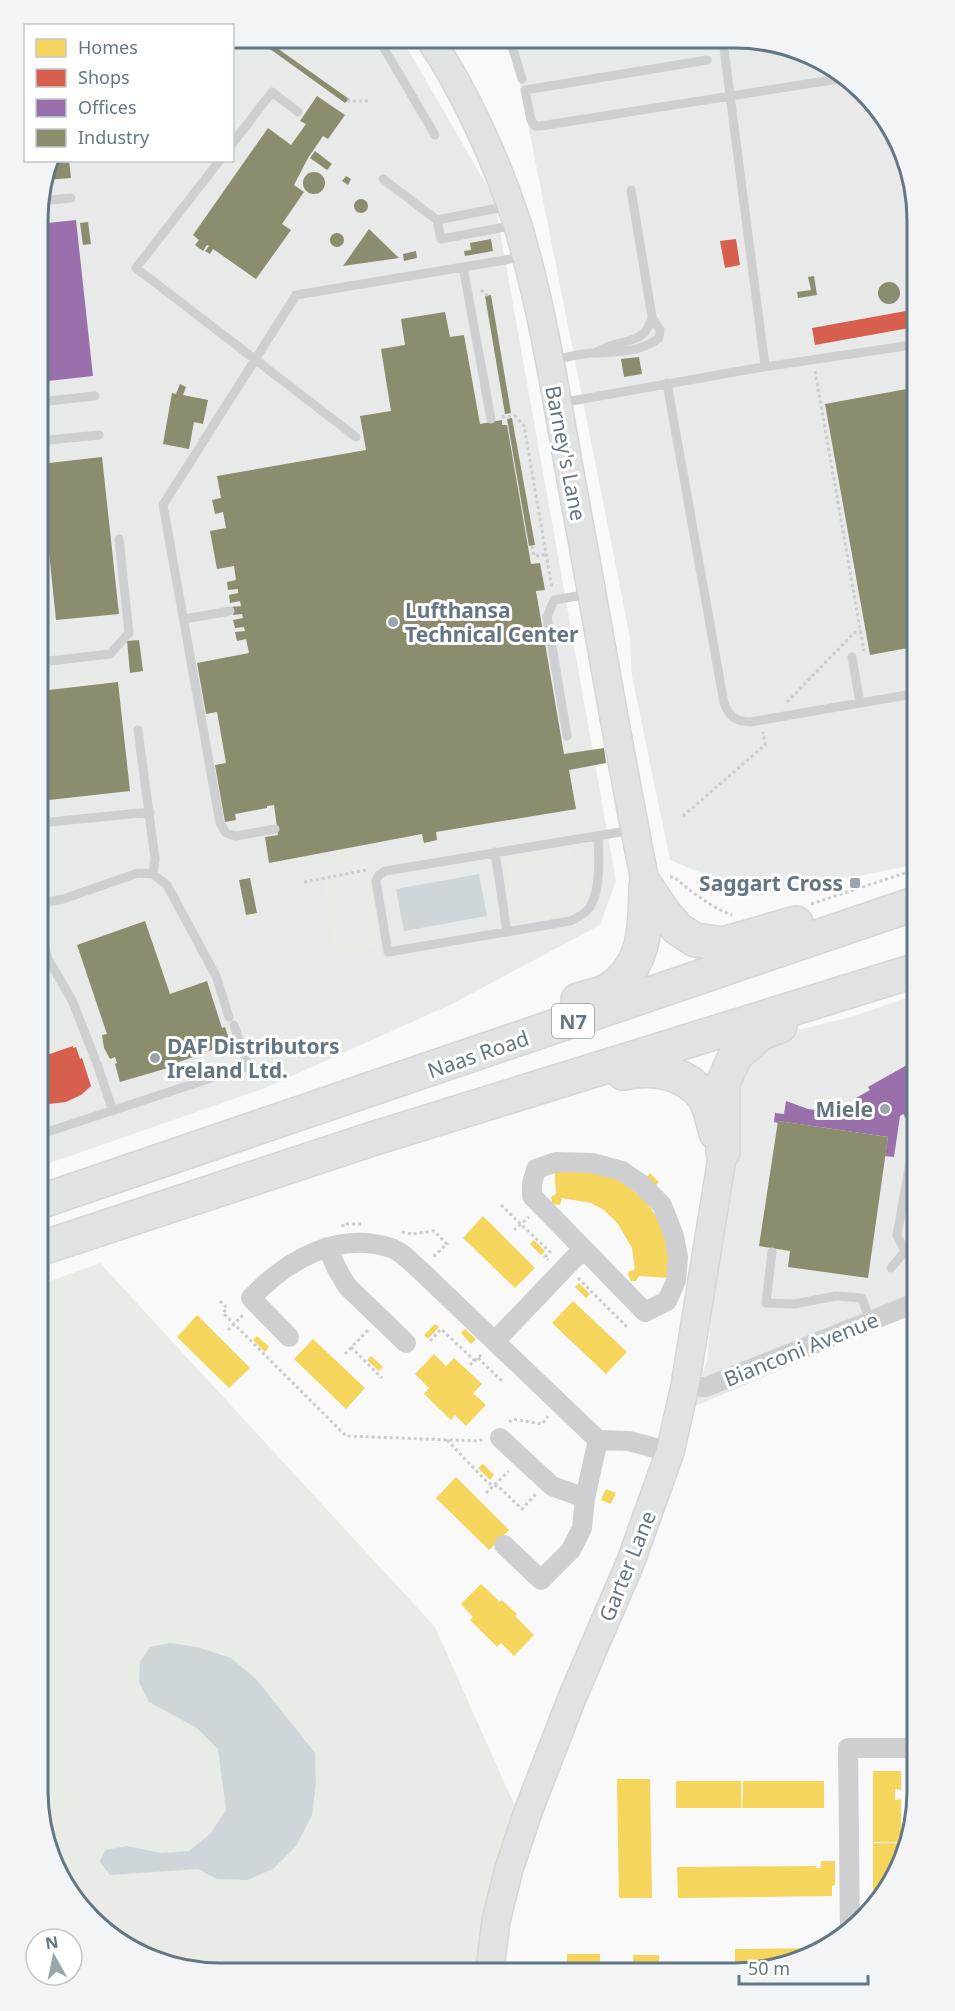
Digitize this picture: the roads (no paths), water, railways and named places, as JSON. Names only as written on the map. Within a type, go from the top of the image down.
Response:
[{"type":"highway","points":[[645,884],[664,913],[678,929],[695,940],[723,944],[907,894]]},
{"type":"highway","name":"N7","points":[[231,1137],[383,1067],[609,990],[628,971],[644,939],[645,884]]},
{"type":"highway","name":"Naas Road","points":[[48,1199],[907,906]]},
{"type":"highway","name":"N7","points":[[48,1246],[350,1146],[907,973]]},
{"type":"highway","name":"N7","points":[[723,1152],[723,1083],[735,1056],[761,1033],[855,999],[907,974]]},
{"type":"highway","name":"N7","points":[[494,1102],[633,1071],[669,1072],[687,1080],[705,1098],[723,1152]]},
{"type":"street","name":"Barney's Lane","points":[[436,48],[445,61],[490,152],[514,215],[525,256],[549,361],[645,884]]},
{"type":"street","name":"Garter Lane","points":[[491,1963],[496,1921],[529,1809],[577,1687],[631,1561],[670,1452],[685,1386],[723,1152]]},
{"type":"street","points":[[556,1162],[592,1162],[622,1171],[641,1184],[662,1205],[674,1236],[678,1257],[676,1281],[667,1301],[645,1312],[583,1249],[532,1196],[536,1169],[556,1162]]},
{"type":"street","points":[[289,1337],[250,1298],[267,1281],[293,1262],[327,1247],[364,1242],[393,1248],[420,1270],[598,1440],[629,1441],[670,1452]]},
{"type":"street","points":[[327,1247],[336,1269],[347,1286],[406,1343]]},
{"type":"street","points":[[495,1341],[583,1249]]},
{"type":"street","name":"Bianconi Avenue","points":[[685,1386],[706,1387],[907,1306]]},
{"type":"street","points":[[497,1433],[552,1486],[585,1498]]},
{"type":"street","points":[[504,1545],[541,1580],[571,1550],[582,1528],[585,1498],[598,1440]]},
{"type":"street","points":[[851,1917],[848,1748],[907,1748]]},
{"type":"lane","points":[[383,48],[435,135]]},
{"type":"lane","points":[[513,48],[522,79]]},
{"type":"lane","points":[[724,48],[765,366]]},
{"type":"lane","points":[[707,60],[525,90],[531,120],[535,126],[540,126],[834,80]]},
{"type":"lane","points":[[234,141],[272,92],[298,112]]},
{"type":"lane","points":[[217,162],[136,268],[356,437]]},
{"type":"lane","points":[[383,179],[437,220],[441,239],[514,215]]},
{"type":"lane","points":[[549,361],[597,352],[607,354],[651,345],[659,338],[660,330],[652,317],[631,190]]},
{"type":"lane","points":[[49,200],[71,198]]},
{"type":"lane","points":[[437,220],[514,215]]},
{"type":"lane","points":[[275,829],[236,836],[226,833],[220,823],[163,505],[296,295],[525,256]]},
{"type":"lane","points":[[463,267],[491,419]]},
{"type":"lane","points":[[597,352],[605,346],[636,340],[645,333],[652,317]]},
{"type":"lane","points":[[557,403],[765,366],[907,346]]},
{"type":"lane","points":[[667,383],[724,703],[729,714],[737,721],[750,722],[907,695]]},
{"type":"lane","points":[[48,401],[95,396]]},
{"type":"lane","points":[[48,440],[99,435]]},
{"type":"lane","points":[[48,661],[110,654],[129,633],[119,539]]},
{"type":"lane","points":[[567,736],[547,617],[554,600],[592,594]]},
{"type":"lane","points":[[184,619],[230,611]]},
{"type":"lane","points":[[852,657],[860,703]]},
{"type":"lane","points":[[138,730],[155,859],[153,874]]},
{"type":"lane","points":[[48,822],[150,812]]},
{"type":"lane","points":[[598,836],[598,878],[591,906],[584,914],[570,921],[388,952],[376,881],[379,874],[384,871],[495,852],[636,830]]},
{"type":"lane","points":[[495,852],[507,932]]},
{"type":"lane","points":[[48,902],[63,899],[138,873],[153,874],[167,885],[216,976],[248,1066],[48,1132]]},
{"type":"lane","points":[[48,959],[72,1000],[113,1111]]},
{"type":"lane","points":[[904,1251],[897,1234],[907,1179]]},
{"type":"lane","points":[[891,1268],[904,1251]]},
{"type":"lane","points":[[772,1252],[766,1302],[794,1304],[836,1296],[862,1298],[870,1321]]},
{"type":"place","name":"Lufthansa Technical Center","points":[[393,622]]},
{"type":"place","name":"Saggart Cross","points":[[855,883]]},
{"type":"place","name":"DAF Distributors Ireland Ltd.","points":[[155,1058]]},
{"type":"place","name":"Miele","points":[[885,1109]]}]
